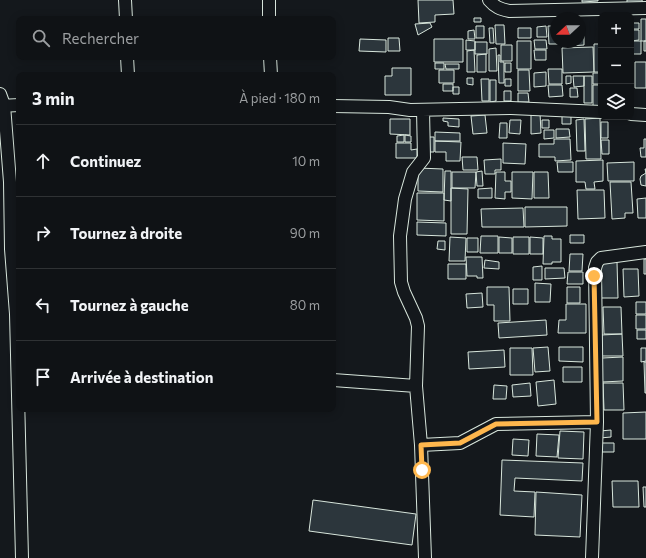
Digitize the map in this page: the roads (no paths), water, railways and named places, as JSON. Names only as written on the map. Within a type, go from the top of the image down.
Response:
[{"type":"street","points":[[125,0],[126,16]]},
{"type":"street","points":[[269,0],[269,16]]},
{"type":"street","points":[[489,0],[494,6],[509,11],[646,8]]},
{"type":"street","points":[[127,60],[128,72]]},
{"type":"street","points":[[270,60],[271,72]]},
{"type":"street","points":[[16,104],[1,102],[10,182],[15,249],[16,314]]},
{"type":"street","points":[[336,106],[389,107],[410,110],[511,108],[598,112]]},
{"type":"street","points":[[423,110],[424,158],[413,172],[405,199],[400,236],[401,282],[418,326],[416,386],[421,445],[426,558]]},
{"type":"street","points":[[634,114],[646,115]]},
{"type":"street","points":[[592,558],[597,422],[595,268],[597,262],[601,258],[646,252]]},
{"type":"street","points":[[336,380],[416,386]]},
{"type":"street","points":[[19,412],[22,558]]},
{"type":"street","points":[[421,445],[460,443],[496,424],[597,422]]}]
